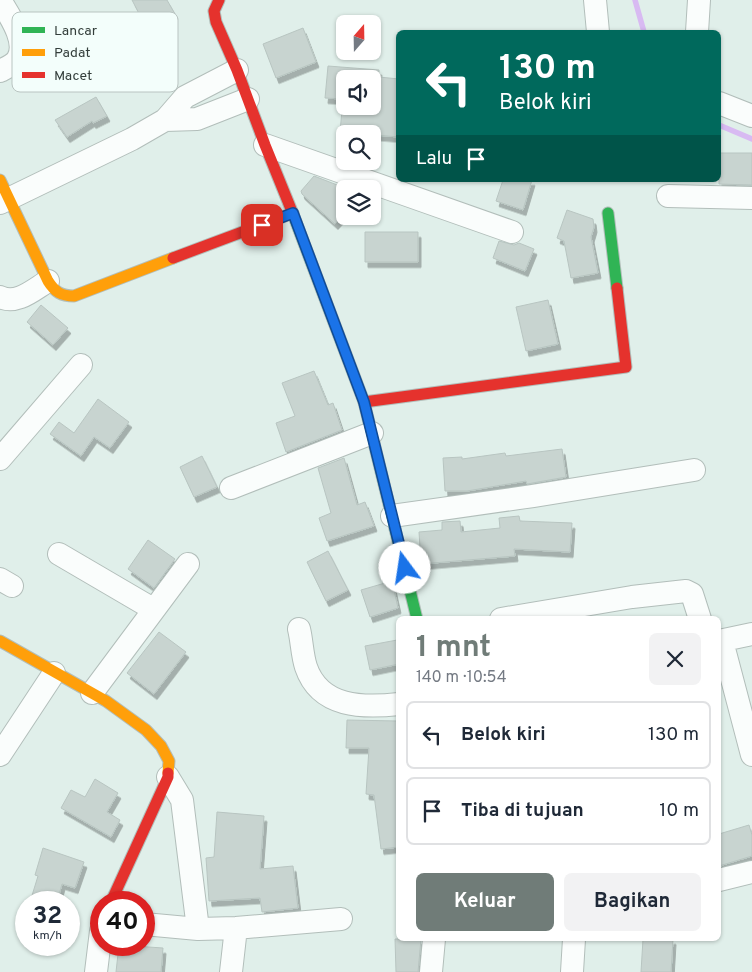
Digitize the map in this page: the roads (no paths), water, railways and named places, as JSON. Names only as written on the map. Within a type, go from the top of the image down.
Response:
[{"type":"street","points":[[0,0],[12,24]]},
{"type":"street","points":[[219,0],[215,6],[214,16],[293,213],[364,402],[417,616]]},
{"type":"street","points":[[595,0],[598,30]]},
{"type":"street","points":[[697,30],[699,0]]},
{"type":"street","points":[[0,71],[12,64]]},
{"type":"street","points":[[237,70],[185,97],[165,120],[132,139],[3,194],[48,282],[58,294],[67,296],[74,296],[293,213]]},
{"type":"street","points":[[165,120],[197,119],[248,99]]},
{"type":"street","points":[[721,104],[752,116]]},
{"type":"street","points":[[265,145],[512,232]]},
{"type":"street","points":[[668,196],[752,198]]},
{"type":"street","points":[[364,402],[626,367],[608,214]]},
{"type":"street","points":[[0,297],[5,300],[19,299],[48,282]]},
{"type":"street","points":[[0,459],[81,365]]},
{"type":"street","points":[[231,488],[372,433]]},
{"type":"street","points":[[392,516],[694,470]]},
{"type":"street","points":[[59,554],[153,609]]},
{"type":"street","points":[[92,693],[188,564]]},
{"type":"street","points":[[520,616],[686,591],[692,594],[699,616]]},
{"type":"street","points":[[299,629],[306,667],[314,683],[324,694],[336,701],[357,705],[396,704]]},
{"type":"street","points":[[721,641],[752,634]]},
{"type":"street","points":[[0,641],[92,693],[141,724],[163,748],[169,760],[168,777],[116,891]]},
{"type":"street","points":[[721,645],[752,756]]},
{"type":"street","points":[[0,755],[54,673]]},
{"type":"street","points":[[168,777],[182,800],[198,929]]},
{"type":"street","points":[[721,880],[752,872]]},
{"type":"street","points":[[155,925],[198,929],[236,928],[341,919]]},
{"type":"street","points":[[231,972],[236,928]]},
{"type":"street","points":[[431,972],[434,941]]},
{"type":"street","points":[[572,972],[574,944]]},
{"type":"street","points":[[81,972],[90,956]]},
{"type":"street","points":[[96,972],[98,956]]},
{"type":"waterway","points":[[635,0],[643,30]]},
{"type":"waterway","points":[[721,126],[752,139]]}]
